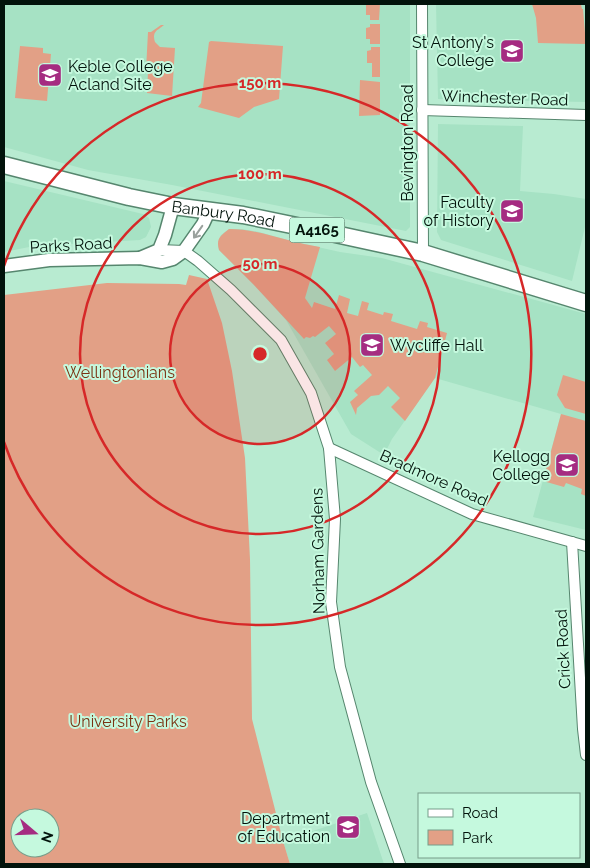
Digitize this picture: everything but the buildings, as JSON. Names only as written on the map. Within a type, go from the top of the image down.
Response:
[{"type":"main road","name":"Banbury Road","points":[[4,165],[129,198],[298,226],[423,253],[586,303]]},
{"type":"street","name":"Bevington Road","points":[[422,4],[423,253]]},
{"type":"street","name":"Winchester Road","points":[[422,110],[586,115]]},
{"type":"street","points":[[159,250],[173,206]]},
{"type":"street","name":"Parks Road","points":[[4,266],[49,260],[140,258],[162,262],[173,259],[184,251],[203,224],[209,211]]},
{"type":"street","name":"Parks Road","points":[[140,258],[159,250],[184,251]]},
{"type":"street","name":"Norham Gardens","points":[[184,251],[231,290],[281,340],[311,393],[329,448],[335,519],[331,602],[340,667],[371,782],[400,864]]},
{"type":"street","name":"Bradmore Road","points":[[329,448],[472,514],[586,546]]},
{"type":"street","name":"Crick Road","points":[[572,542],[582,729],[586,755]]},
{"type":"shaded area","points":[[4,4],[410,4],[410,227],[406,231],[88,170],[4,147]]},
{"type":"shaded area","name":"St Antony's College","points":[[436,4],[586,4],[586,102],[438,99]]},
{"type":"shaded area","name":"Faculty of History","points":[[438,124],[523,126],[520,191],[586,199],[586,223],[572,281],[441,240],[437,232]]},
{"type":"shaded area","points":[[4,181],[143,214],[149,218],[151,227],[146,237],[140,240],[34,246],[4,252]]},
{"type":"shaded area","points":[[229,229],[259,232],[340,252],[382,258],[586,314],[586,530],[533,517],[561,414],[435,378],[392,439],[384,455],[351,434],[286,320],[219,250],[218,244],[221,235]]},
{"type":"shaded area","name":"Department of Education","points":[[367,813],[384,864],[290,864],[283,841]]},
{"type":"green space","points":[[366,4],[380,4],[379,20],[370,20],[370,15],[366,15]]},
{"type":"green space","points":[[532,4],[580,4],[583,9],[586,44],[538,43],[536,18]]},
{"type":"green space","points":[[370,24],[380,24],[380,44],[370,44],[370,39],[366,39],[366,28],[370,27]]},
{"type":"green space","points":[[164,25],[155,33],[155,42],[160,47],[175,48],[172,96],[147,93],[148,32]]},
{"type":"green space","points":[[209,42],[283,46],[279,99],[254,107],[239,118],[198,107],[201,103]]},
{"type":"green space","points":[[20,46],[43,48],[43,53],[51,54],[47,101],[15,98]]},
{"type":"green space","points":[[371,47],[380,47],[380,77],[372,77],[372,63],[367,63],[367,51],[371,50]]},
{"type":"green space","points":[[360,80],[380,82],[380,115],[359,116]]},
{"type":"green space","points":[[229,229],[252,231],[320,247],[305,298],[312,308],[314,302],[335,309],[339,295],[350,299],[347,313],[358,316],[362,301],[369,303],[367,310],[383,315],[384,312],[393,314],[391,321],[417,329],[420,321],[428,323],[427,327],[447,333],[435,378],[405,421],[391,407],[400,398],[388,386],[379,395],[371,396],[357,408],[356,415],[350,402],[358,395],[354,391],[372,375],[363,365],[360,367],[352,357],[335,371],[327,360],[334,354],[325,343],[336,334],[329,326],[315,337],[306,337],[304,339],[219,250],[218,243],[220,238]]},
{"type":"green space","name":"University Parks","points":[[189,275],[207,279],[222,323],[232,371],[245,458],[250,559],[252,719],[290,864],[4,864],[4,295],[107,283],[186,285]]},
{"type":"green space","points":[[563,375],[586,382],[586,414],[565,408],[557,395]]},
{"type":"green space","points":[[561,414],[586,421],[586,496],[581,494],[582,489],[566,483],[564,487],[543,481]]},
{"type":"place","name":"St Antony's College","points":[[512,51]]},
{"type":"place","name":"Keble College Acland Site","points":[[50,75]]},
{"type":"place","name":"Faculty of History","points":[[512,211]]},
{"type":"place","name":"Wycliffe Hall","points":[[372,345]]},
{"type":"place","name":"Kellogg College","points":[[567,465]]},
{"type":"place","name":"Department of Education","points":[[348,827]]},
{"type":"park label","name":"Wellingtonians","points":[[120,372]]}]
